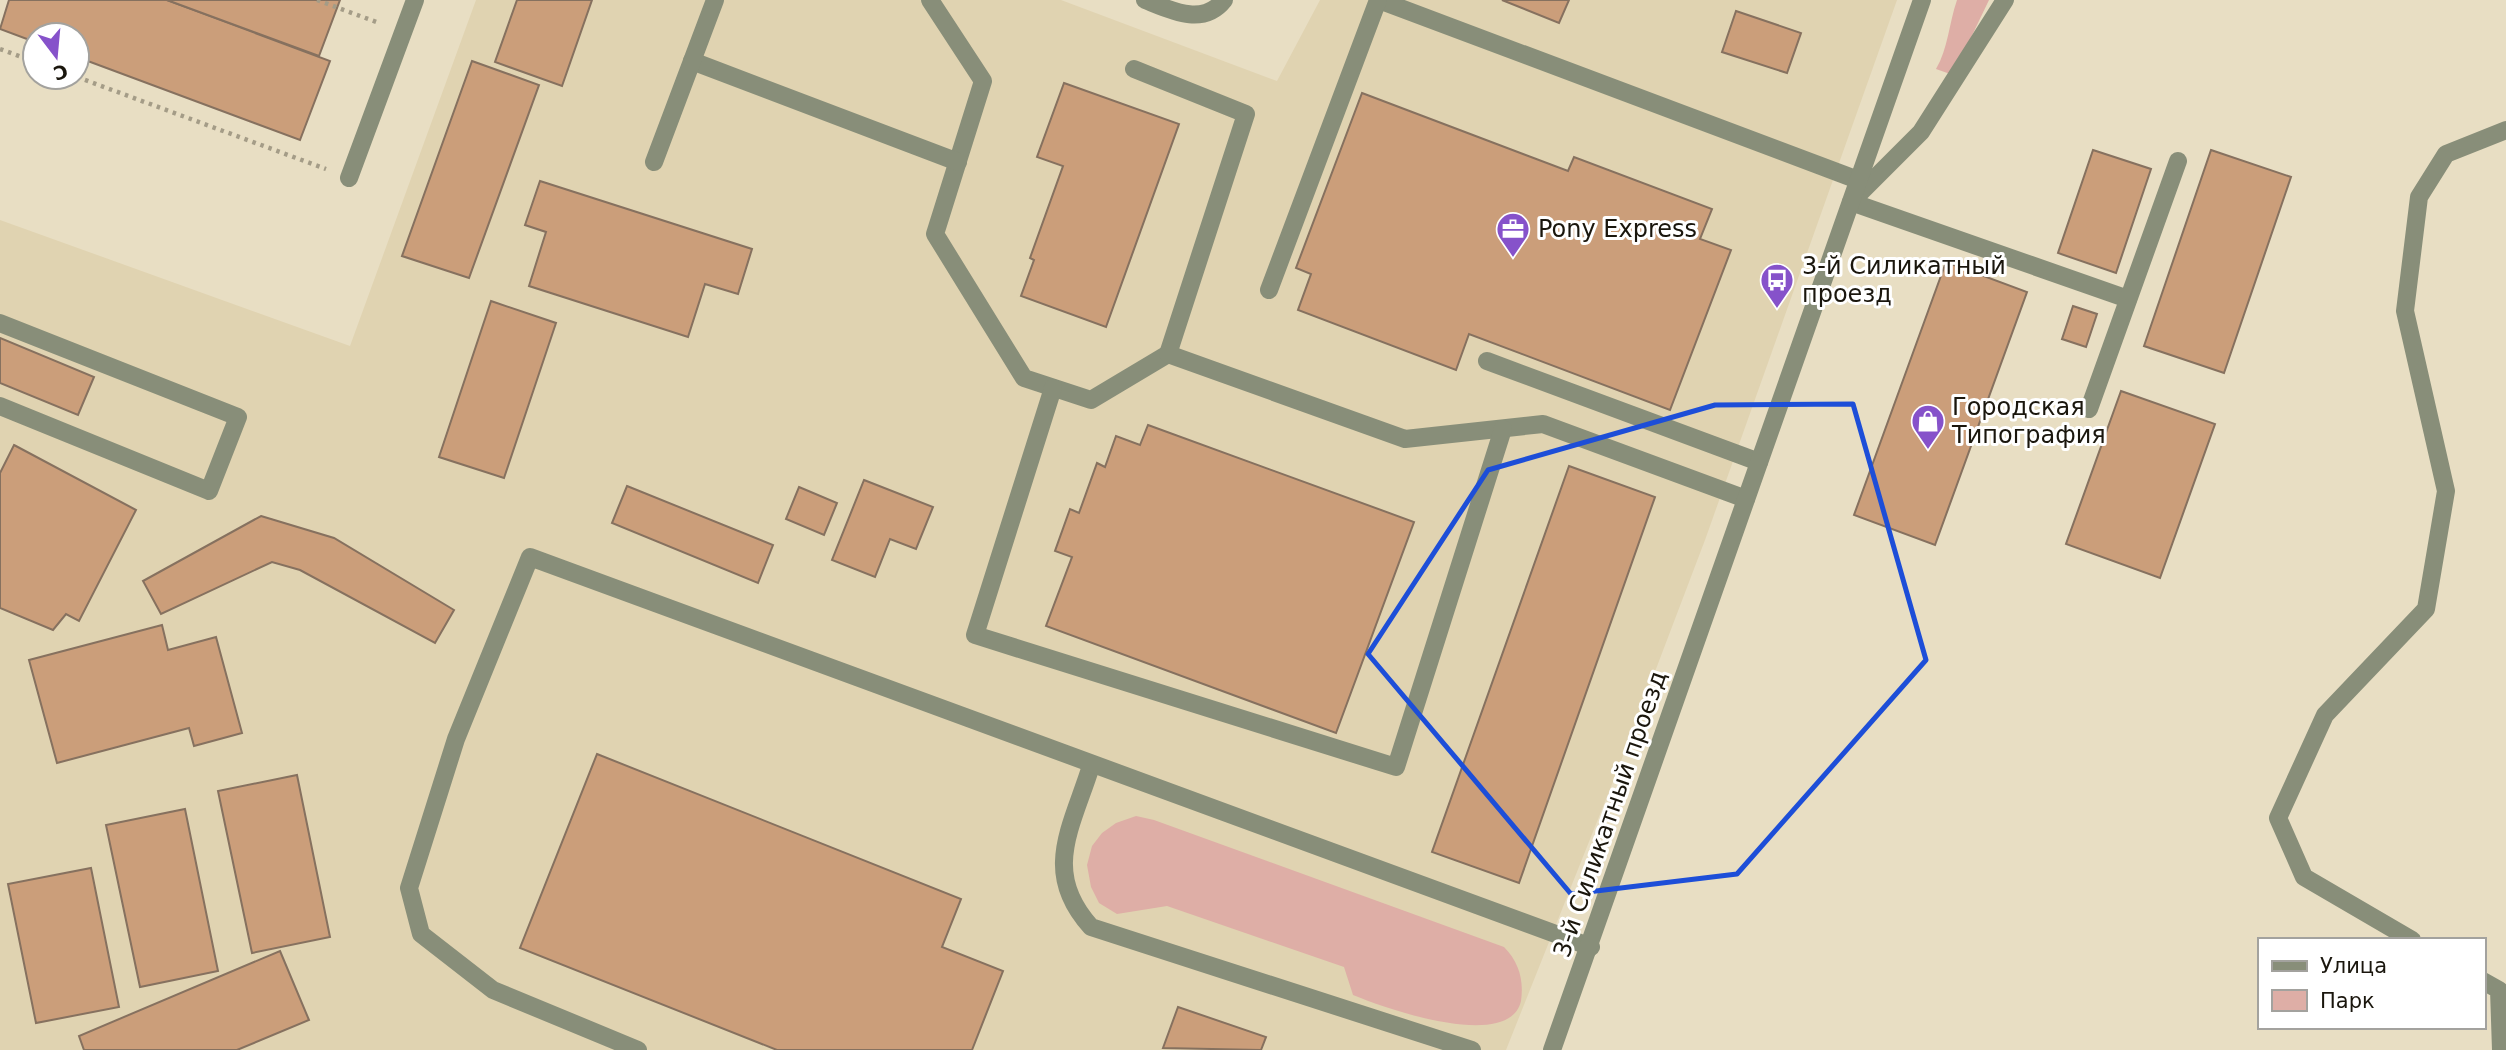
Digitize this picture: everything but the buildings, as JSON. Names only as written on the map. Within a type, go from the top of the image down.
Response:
[{"type":"street","points":[[349,177],[415,0]]},
{"type":"street","points":[[654,162],[715,0]]},
{"type":"street","points":[[930,0],[983,80],[935,234],[1024,378],[1091,400],[1168,354],[1246,114],[1133,69]]},
{"type":"street","points":[[1145,0],[1191,15],[1210,12],[1224,0]]},
{"type":"street","points":[[1269,290],[1378,0],[1858,180]]},
{"type":"street","name":"3-й Силикатный проезд","points":[[1552,1050],[1591,947],[1922,0]]},
{"type":"street","points":[[2005,0],[1921,131],[1851,202],[2128,299]]},
{"type":"street","points":[[692,61],[958,162]]},
{"type":"street","points":[[2409,938],[2304,877],[2278,818],[2325,715],[2426,609],[2446,491],[2405,310],[2419,197],[2446,154],[2506,130]]},
{"type":"street","points":[[2089,409],[2178,161]]},
{"type":"street","points":[[0,323],[238,417],[209,491],[0,406]]},
{"type":"street","points":[[1168,354],[1405,439],[1543,424],[1746,499]]},
{"type":"street","points":[[1487,361],[1759,462]]},
{"type":"street","points":[[1053,388],[975,635],[1396,767],[1503,429]]},
{"type":"street","points":[[638,1050],[493,990],[421,934],[409,888],[456,739],[530,557],[1091,766],[1591,947]]},
{"type":"street","points":[[1091,766],[1062,869],[1065,890],[1076,911],[1091,927],[1472,1050]]},
{"type":"street","points":[[2485,982],[2499,990],[2501,1050]]},
{"type":"path","points":[[317,0],[404,32]]},
{"type":"path","points":[[0,49],[21,57]]},
{"type":"path","points":[[91,82],[349,177]]},
{"type":"highlighted area","points":[[1853,404],[1926,660],[1737,874],[1571,894],[1368,654],[1488,470],[1715,405]]},
{"type":"shaded area","points":[[476,0],[1061,0],[1277,81],[1320,0],[1897,0],[1705,540],[1618,769],[1506,1050],[0,1050],[0,220],[350,346]]},
{"type":"green space","points":[[1957,0],[1989,0],[1953,75],[1936,69]]},
{"type":"green space","points":[[1136,816],[1154,820],[1504,947],[1519,972],[1521,1001],[1512,1016],[1496,1023],[1448,1023],[1395,1010],[1353,995],[1344,967],[1167,906],[1117,914],[1099,903],[1091,887],[1087,865],[1092,846],[1102,833],[1116,823]]},
{"type":"place","name":"Pony Express","points":[[1513,259]]},
{"type":"place","name":"3-й Силикатный проезд","points":[[1777,310]]},
{"type":"place","name":"Городская Типография","points":[[1928,451]]}]
